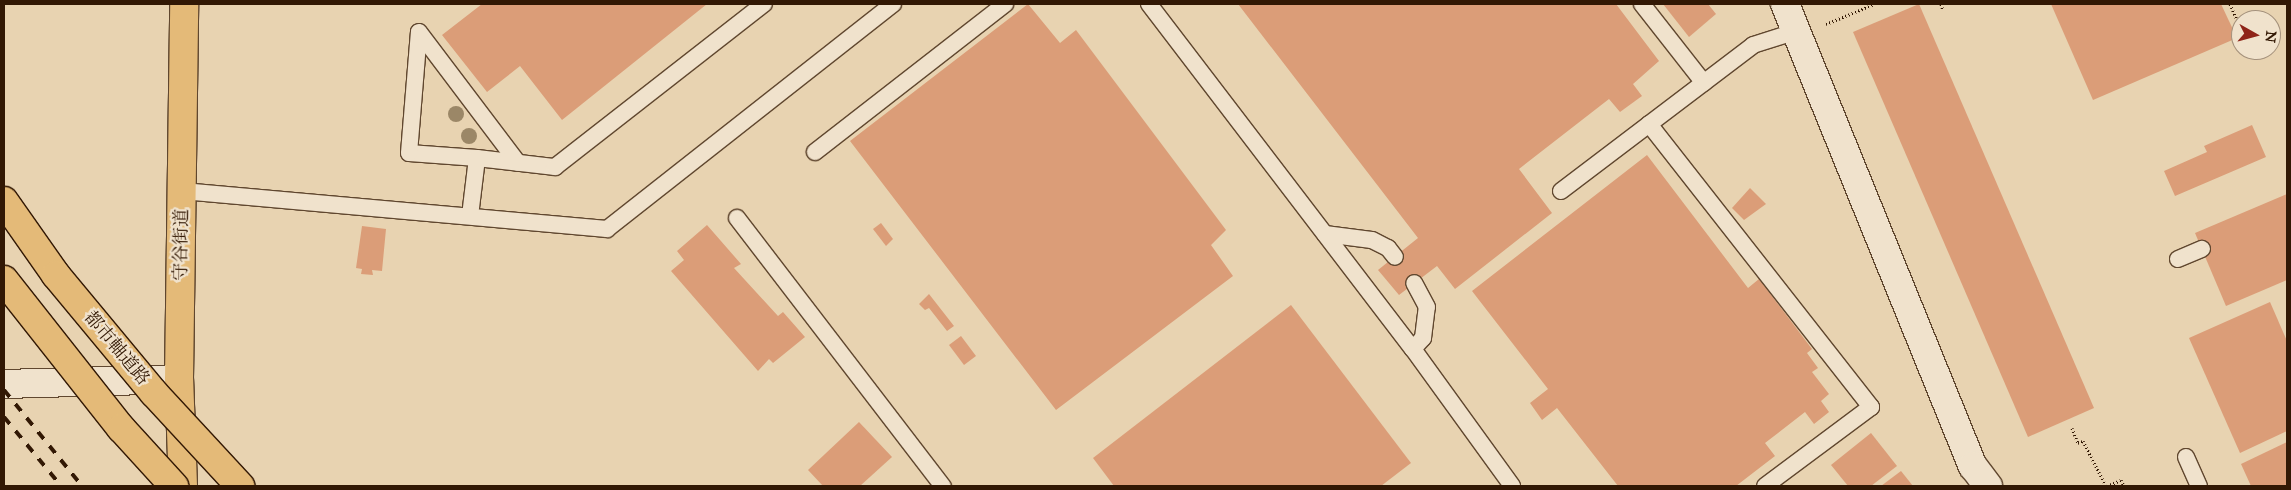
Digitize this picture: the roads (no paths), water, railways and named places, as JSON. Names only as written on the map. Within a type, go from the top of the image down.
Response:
[{"type":"main road","name":"守谷街道","points":[[183,486],[179,379],[184,4]]},
{"type":"main road","name":"都市軸道路","points":[[4,201],[56,275],[136,371],[240,486]]},
{"type":"main road","points":[[4,280],[121,428],[174,486]]},
{"type":"street","points":[[1785,4],[1973,466],[1988,486]]},
{"type":"street","points":[[4,384],[179,379]]},
{"type":"lane","points":[[518,162],[419,32],[409,154],[477,158],[555,167],[764,4]]},
{"type":"lane","points":[[182,191],[608,229],[893,4]]},
{"type":"lane","points":[[815,152],[1005,4]]},
{"type":"lane","points":[[1149,4],[1413,349],[1512,486]]},
{"type":"lane","points":[[1642,4],[1704,83]]},
{"type":"lane","points":[[1561,191],[1753,45],[1796,31]]},
{"type":"lane","points":[[1649,124],[1871,406],[1765,486]]},
{"type":"lane","points":[[470,216],[477,158]]},
{"type":"lane","points":[[737,218],[943,486]]},
{"type":"lane","points":[[1325,234],[1372,240],[1388,248],[1395,257]]},
{"type":"lane","points":[[2178,259],[2202,249]]},
{"type":"lane","points":[[1413,349],[1423,338],[1427,307],[1414,283]]},
{"type":"lane","points":[[2186,456],[2199,486]]},
{"type":"railway","points":[[4,390],[82,486]]},
{"type":"railway","points":[[4,417],[61,486]]}]
